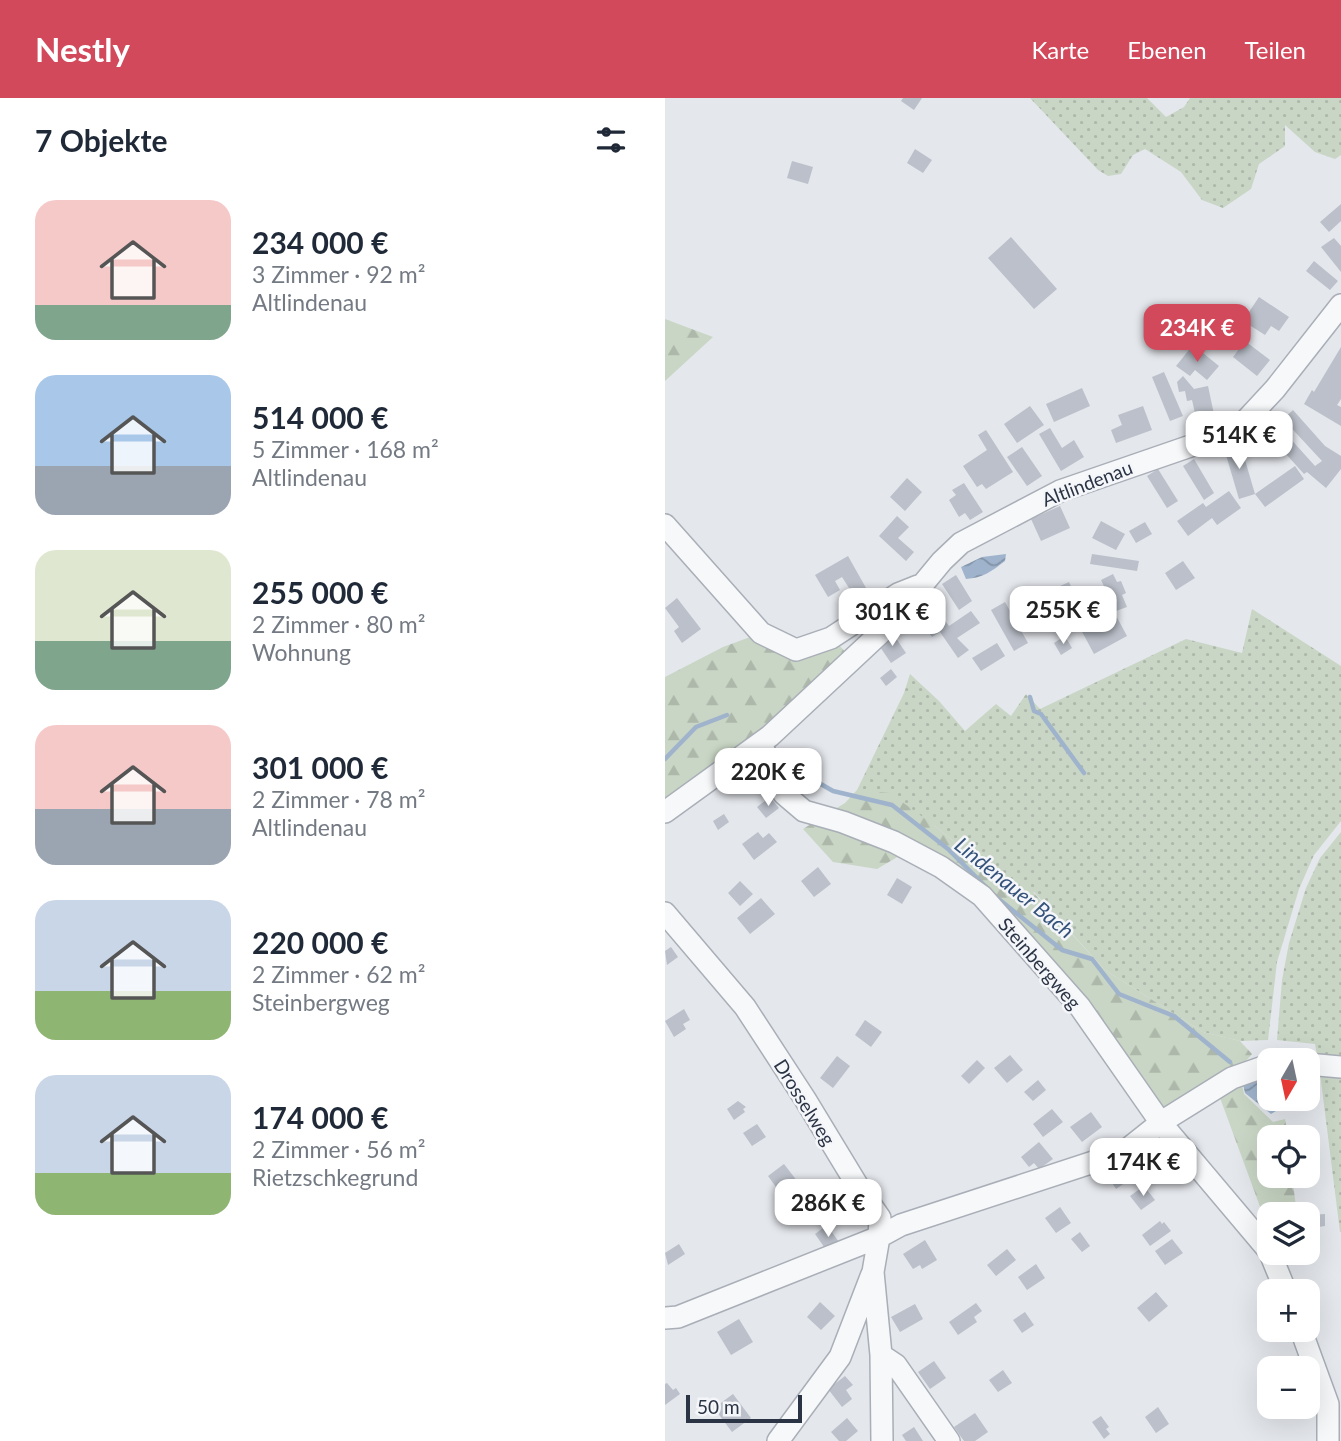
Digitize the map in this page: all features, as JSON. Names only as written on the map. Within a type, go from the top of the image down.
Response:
[{"type":"street","name":"Altlindenau","points":[[665,812],[761,744],[889,625],[961,542],[1060,491],[1237,430],[1275,389],[1341,305]]},
{"type":"street","name":"Altlindenau","points":[[665,525],[761,633],[796,650],[831,638],[898,594],[923,584]]},
{"type":"street","name":"Steinbergweg","points":[[761,744],[784,794],[804,811],[843,822],[894,842],[941,867],[982,896],[1080,1007],[1161,1123],[1257,1237]]},
{"type":"street","name":"Drosselweg","points":[[665,913],[753,1019],[880,1218],[873,1272],[881,1355],[882,1441]]},
{"type":"street","points":[[1320,1066],[1341,1068]]},
{"type":"street","points":[[665,1318],[678,1317],[879,1237],[901,1225],[1124,1152],[1161,1123],[1232,1078],[1257,1069]]},
{"type":"street","points":[[778,1441],[840,1357],[873,1272]]},
{"type":"street","points":[[1305,1342],[1328,1404],[1328,1441]]},
{"type":"street","points":[[881,1355],[896,1365],[949,1441]]},
{"type":"green space","points":[[1030,98],[1147,98],[1166,117],[1184,107],[1190,98],[1341,98],[1341,155],[1335,159],[1315,152],[1285,125],[1285,146],[1259,164],[1251,189],[1223,208],[1202,200],[1181,172],[1145,149],[1133,155],[1121,174],[1108,176],[1098,170]]},
{"type":"green space","points":[[665,319],[713,337],[665,381]]},
{"type":"green space","points":[[1252,609],[1341,666],[1341,821],[1314,855],[1299,889],[1277,962],[1268,1040],[1240,1041],[1203,1032],[1105,970],[1034,892],[1024,899],[935,826],[857,790],[904,693],[910,674],[939,701],[965,731],[996,704],[1011,716],[1026,694],[1040,709],[1186,639],[1242,653]]},
{"type":"green space","points":[[761,633],[796,656],[838,644],[849,656],[765,732],[665,805],[665,677],[723,647]]},
{"type":"green space","points":[[857,790],[890,793],[1024,899],[1033,892],[1105,970],[1203,1032],[1240,1041],[1252,1054],[1232,1077],[1242,1084],[1244,1094],[1257,1107],[1257,1111],[1262,1111],[1273,1122],[1285,1119],[1286,1125],[1257,1125],[1257,1188],[1294,1188],[1295,1202],[1258,1202],[1216,1087],[1161,1121],[983,894],[911,849],[877,869],[833,862],[803,829],[845,803]]},
{"type":"green space","points":[[1341,832],[1341,1063],[1320,1061],[1320,1048],[1316,1048],[1315,1044],[1277,1040],[1282,980],[1289,943],[1306,888],[1320,858]]},
{"type":"green space","points":[[1320,1073],[1341,1074],[1340,1232]]},
{"type":"water","points":[[1006,554],[1005,561],[991,571],[966,579],[961,567],[982,557]]},
{"type":"water","points":[[1257,1079],[1257,1103],[1245,1093],[1243,1084]]},
{"type":"building","points":[[903,98],[922,98],[914,110],[901,101]]},
{"type":"building","points":[[915,149],[932,160],[923,173],[907,163]]},
{"type":"building","points":[[792,161],[813,167],[808,184],[787,178]]},
{"type":"building","points":[[1341,204],[1341,221],[1329,232],[1320,222]]},
{"type":"building","points":[[1011,237],[1057,289],[1034,309],[988,258]]},
{"type":"building","points":[[1334,238],[1341,246],[1341,272],[1321,247]]},
{"type":"building","points":[[1314,261],[1338,281],[1330,290],[1306,271]]},
{"type":"building","points":[[1259,297],[1289,317],[1279,331],[1271,326],[1265,335],[1243,321]]},
{"type":"building","points":[[1221,304],[1245,325],[1232,338],[1211,316]]},
{"type":"building","points":[[1245,341],[1270,360],[1257,376],[1233,357]]},
{"type":"building","points":[[1193,345],[1219,366],[1207,380],[1195,370],[1190,376],[1176,366]]},
{"type":"building","points":[[1341,347],[1341,399],[1337,405],[1341,407],[1341,426],[1304,404]]},
{"type":"building","points":[[1164,372],[1183,416],[1170,421],[1152,377]]},
{"type":"building","points":[[1183,376],[1194,389],[1208,386],[1215,419],[1197,422],[1192,400],[1187,401],[1185,391],[1179,392],[1177,382]]},
{"type":"building","points":[[1082,388],[1090,406],[1054,422],[1046,404]]},
{"type":"building","points":[[1030,406],[1044,425],[1017,443],[1004,424]]},
{"type":"building","points":[[1143,406],[1152,430],[1116,443],[1111,430],[1122,425],[1118,415]]},
{"type":"building","points":[[1293,410],[1325,446],[1341,456],[1341,469],[1326,488],[1307,472],[1304,474],[1268,434],[1278,425],[1315,466],[1322,461],[1283,419]]},
{"type":"building","points":[[1050,428],[1062,448],[1074,440],[1084,457],[1061,471],[1039,434]]},
{"type":"building","points":[[986,430],[1013,472],[986,489],[982,484],[977,487],[963,466],[987,450],[978,435]]},
{"type":"building","points":[[1240,443],[1255,494],[1239,499],[1224,448]]},
{"type":"building","points":[[1022,447],[1042,476],[1027,486],[1007,457]]},
{"type":"building","points":[[1194,459],[1214,493],[1204,500],[1183,466]]},
{"type":"building","points":[[1295,466],[1304,479],[1265,507],[1255,494]]},
{"type":"building","points":[[1158,469],[1178,501],[1167,508],[1147,476]]},
{"type":"building","points":[[907,478],[922,492],[905,511],[890,497]]},
{"type":"building","points":[[964,483],[983,512],[970,520],[965,513],[959,517],[949,500],[956,495],[952,490]]},
{"type":"building","points":[[1229,491],[1241,508],[1217,525],[1212,518],[1188,536],[1177,521],[1203,503],[1206,507]]},
{"type":"building","points":[[1060,506],[1070,528],[1041,541],[1031,519]]},
{"type":"building","points":[[897,516],[909,527],[898,538],[914,552],[906,561],[879,536]]},
{"type":"building","points":[[1101,521],[1125,534],[1116,550],[1092,538]]},
{"type":"building","points":[[1145,522],[1152,534],[1136,543],[1129,531]]},
{"type":"building","points":[[1092,554],[1139,561],[1137,571],[1090,564]]},
{"type":"building","points":[[848,556],[870,595],[858,602],[842,577],[835,581],[840,590],[828,597],[815,575]]},
{"type":"building","points":[[1183,561],[1195,578],[1176,590],[1165,573]]},
{"type":"building","points":[[1113,574],[1117,582],[1121,581],[1126,593],[1122,595],[1127,607],[1116,611],[1101,580]]},
{"type":"building","points":[[956,575],[972,601],[959,610],[942,584]]},
{"type":"building","points":[[1069,582],[1085,617],[1068,625],[1066,622],[1060,625],[1052,608],[1058,605],[1051,590]]},
{"type":"building","points":[[677,598],[701,629],[682,643],[674,631],[679,627],[665,608]]},
{"type":"building","points":[[1005,602],[1028,643],[1014,651],[991,610]]},
{"type":"building","points":[[1113,610],[1127,636],[1094,654],[1080,628]]},
{"type":"building","points":[[971,611],[980,623],[957,638],[969,650],[958,658],[940,632],[932,637],[922,624],[939,613],[949,626]]},
{"type":"building","points":[[893,634],[906,653],[891,663],[878,644]]},
{"type":"building","points":[[1065,636],[1072,648],[1061,655],[1054,643]]},
{"type":"building","points":[[997,643],[1005,656],[981,671],[972,658]]},
{"type":"building","points":[[891,669],[897,677],[886,686],[880,678]]},
{"type":"building","points":[[770,797],[779,808],[766,818],[757,807]]},
{"type":"building","points":[[724,814],[729,822],[718,830],[713,821]]},
{"type":"building","points":[[758,832],[763,838],[769,833],[777,842],[754,860],[742,844]]},
{"type":"building","points":[[818,867],[831,884],[814,897],[801,881]]},
{"type":"building","points":[[897,878],[912,887],[902,904],[887,895]]},
{"type":"building","points":[[740,881],[753,894],[740,906],[728,893]]},
{"type":"building","points":[[761,898],[775,914],[750,934],[737,918]]},
{"type":"building","points":[[671,947],[678,957],[667,965],[665,951]]},
{"type":"building","points":[[684,1009],[690,1020],[683,1024],[686,1029],[674,1037],[665,1021]]},
{"type":"building","points":[[865,1020],[882,1032],[871,1047],[855,1035]]},
{"type":"building","points":[[1010,1055],[1023,1070],[1007,1083],[994,1068]]},
{"type":"building","points":[[837,1056],[850,1066],[833,1088],[820,1078]]},
{"type":"building","points":[[977,1060],[985,1068],[969,1084],[961,1076]]},
{"type":"building","points":[[1038,1080],[1046,1090],[1033,1101],[1024,1092]]},
{"type":"building","points":[[738,1101],[746,1107],[743,1109],[745,1112],[734,1120],[727,1109]]},
{"type":"building","points":[[1052,1109],[1063,1122],[1043,1137],[1033,1124]]},
{"type":"building","points":[[1091,1112],[1102,1127],[1082,1142],[1070,1127]]},
{"type":"building","points":[[757,1124],[766,1137],[752,1146],[743,1133]]},
{"type":"building","points":[[1039,1142],[1053,1159],[1039,1169],[1034,1163],[1029,1167],[1021,1157]]},
{"type":"building","points":[[784,1164],[801,1186],[784,1198],[768,1176]]},
{"type":"building","points":[[1117,1165],[1120,1170],[1124,1167],[1132,1178],[1116,1189],[1106,1173]]},
{"type":"building","points":[[1144,1186],[1155,1200],[1141,1210],[1130,1196]]},
{"type":"building","points":[[815,1205],[821,1213],[807,1222],[801,1214]]},
{"type":"building","points":[[1060,1207],[1071,1223],[1056,1233],[1045,1218]]},
{"type":"building","points":[[1320,1214],[1325,1214],[1325,1226],[1320,1227]]},
{"type":"building","points":[[1160,1221],[1171,1231],[1150,1246],[1142,1235]]},
{"type":"building","points":[[827,1225],[841,1245],[827,1251],[815,1234]]},
{"type":"building","points":[[1080,1232],[1090,1246],[1082,1252],[1071,1239]]},
{"type":"building","points":[[1172,1239],[1183,1253],[1165,1265],[1155,1251]]},
{"type":"building","points":[[925,1240],[937,1260],[922,1269],[920,1265],[913,1269],[903,1254]]},
{"type":"building","points":[[679,1244],[685,1254],[668,1265],[665,1253]]},
{"type":"building","points":[[1007,1249],[1016,1260],[996,1276],[987,1265]]},
{"type":"building","points":[[1036,1264],[1045,1278],[1027,1290],[1018,1277]]},
{"type":"building","points":[[1156,1292],[1168,1306],[1149,1322],[1137,1308]]},
{"type":"building","points":[[820,1302],[835,1316],[821,1330],[807,1317]]},
{"type":"building","points":[[976,1303],[982,1311],[974,1317],[977,1322],[958,1335],[949,1322]]},
{"type":"building","points":[[915,1304],[923,1319],[900,1332],[891,1317]]},
{"type":"building","points":[[1025,1312],[1034,1325],[1022,1333],[1013,1320]]},
{"type":"building","points":[[739,1319],[753,1342],[731,1355],[717,1332]]},
{"type":"building","points":[[934,1361],[946,1378],[930,1389],[918,1372]]},
{"type":"building","points":[[1003,1370],[1012,1383],[998,1392],[989,1380]]},
{"type":"building","points":[[845,1376],[853,1385],[846,1390],[852,1399],[842,1407],[828,1389]]},
{"type":"building","points":[[665,1384],[680,1394],[665,1405]]},
{"type":"building","points":[[733,1394],[751,1418],[732,1432],[714,1408]]},
{"type":"building","points":[[1158,1407],[1169,1424],[1156,1433],[1145,1417]]},
{"type":"building","points":[[975,1413],[988,1432],[975,1441],[964,1441],[954,1427]]},
{"type":"building","points":[[1101,1416],[1109,1427],[1106,1429],[1110,1434],[1104,1439],[1092,1422]]},
{"type":"building","points":[[847,1418],[858,1431],[846,1441],[839,1441],[831,1432]]},
{"type":"building","points":[[914,1427],[923,1441],[906,1441],[902,1435]]},
{"type":"waterway","points":[[1030,697],[1034,711],[1041,714],[1084,773]]},
{"type":"waterway","name":"Lindenauer Bach","points":[[665,759],[696,727],[727,715]]},
{"type":"waterway","name":"Lindenauer Bach","points":[[773,752],[833,791],[892,805],[948,849],[986,887]]},
{"type":"waterway","name":"Lindenauer Bach","points":[[995,896],[1062,950],[1092,959],[1119,994],[1174,1016],[1230,1062]]}]
